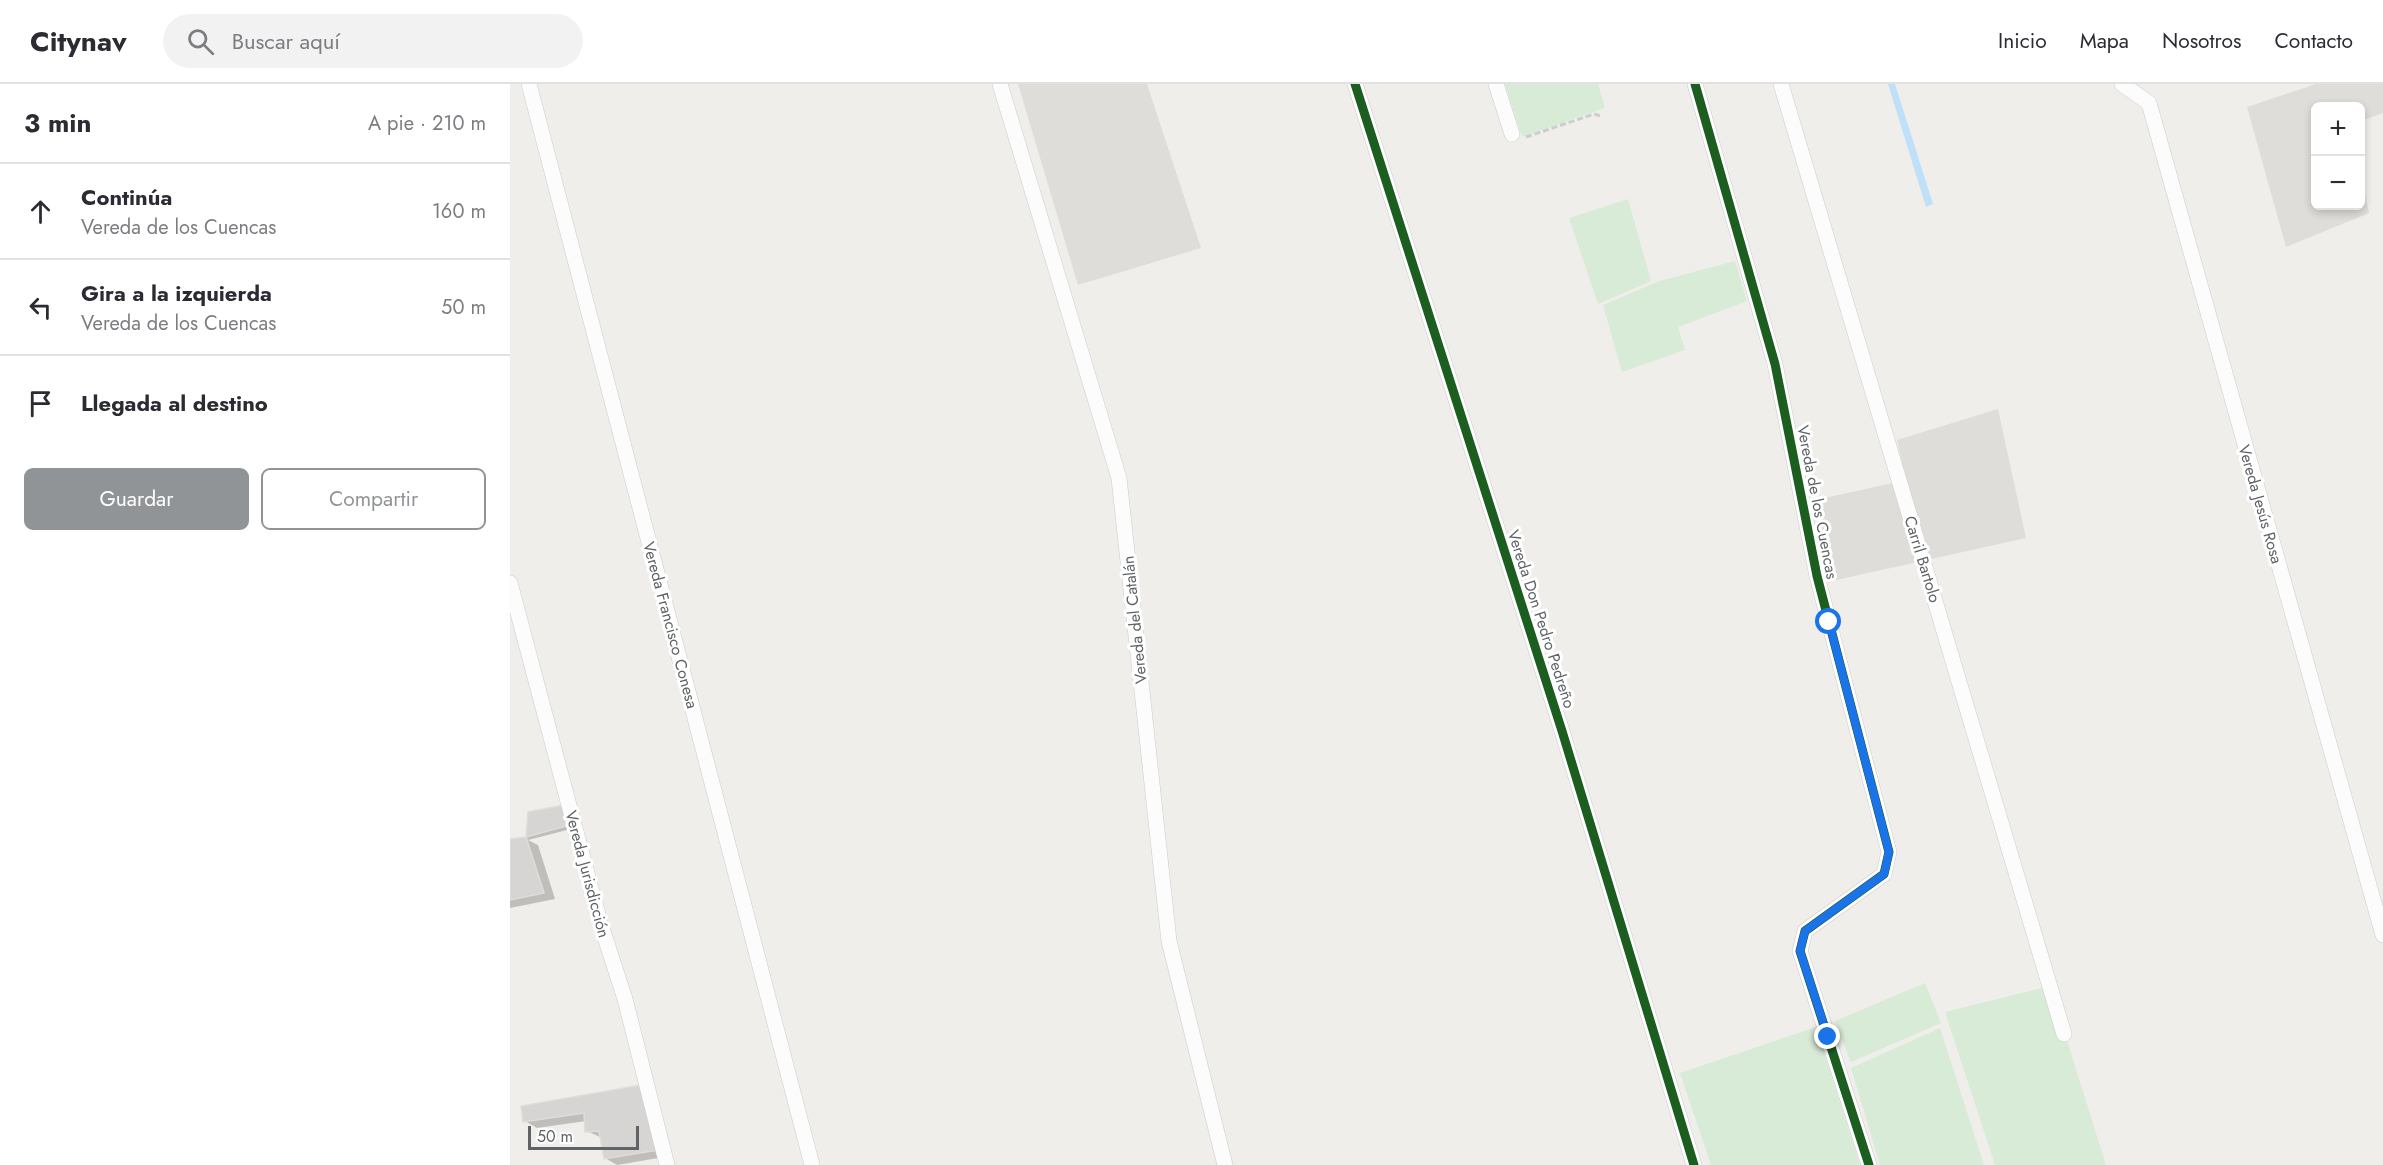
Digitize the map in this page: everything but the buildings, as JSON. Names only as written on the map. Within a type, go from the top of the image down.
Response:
[{"type":"street","name":"Vereda Francisco Conesa","points":[[529,84],[812,1165]]},
{"type":"street","name":"Vereda del Catalán","points":[[1000,84],[1119,478],[1169,941],[1225,1165]]},
{"type":"street","name":"Vereda Don Pedro Pedreño","points":[[1355,84],[1562,731],[1694,1165]]},
{"type":"street","points":[[1496,84],[1519,136]]},
{"type":"street","name":"Vereda de los Cuencas","points":[[1695,84],[1775,364],[1817,576],[1889,852],[1884,874],[1805,931],[1800,951],[1869,1165]]},
{"type":"street","name":"Carril Bartolo","points":[[1781,84],[2064,1034]]},
{"type":"street","name":"Vereda Jesús Rosa","points":[[2122,84],[2149,104],[2383,935]]},
{"type":"street","name":"Vereda Jurisdicción","points":[[510,583],[600,922],[628,1009],[667,1165]]},
{"type":"path","points":[[1519,136],[1594,114],[1601,116]]},
{"type":"shaded area","points":[[1018,84],[1147,84],[1201,248],[1078,285]]},
{"type":"shaded area","points":[[2316,84],[2383,84],[2383,113],[2365,120],[2365,102],[2311,102],[2311,210],[2365,210],[2365,194],[2369,213],[2286,247],[2247,107]]},
{"type":"shaded area","points":[[1998,409],[2026,538],[1832,581],[1816,500],[1906,480],[1897,440]]},
{"type":"green space","points":[[1505,84],[1598,84],[1605,108],[1522,137]]},
{"type":"green space","points":[[1628,199],[1651,281],[1598,304],[1569,218]]},
{"type":"green space","points":[[1735,261],[1747,301],[1678,327],[1685,350],[1622,372],[1603,305],[1659,281]]},
{"type":"green space","points":[[1925,983],[1941,1023],[1851,1062],[1835,1021]]},
{"type":"green space","points":[[2050,986],[2106,1165],[1995,1165],[1945,1012]]},
{"type":"green space","points":[[1816,1027],[1860,1165],[1711,1165],[1680,1073]]},
{"type":"green space","points":[[1940,1028],[1984,1165],[1880,1165],[1851,1068]]},
{"type":"water","points":[[1888,84],[1895,84],[1933,204],[1926,207]]},
{"type":"cycle path","points":[[1355,84],[1562,731],[1694,1165]]},
{"type":"cycle path","points":[[1695,84],[1775,364],[1817,576],[1889,852],[1884,874],[1805,931],[1800,951],[1869,1165]]},
{"type":"route","points":[[1828,1037],[1800,951],[1805,931],[1884,874],[1889,852],[1829,622]]}]
